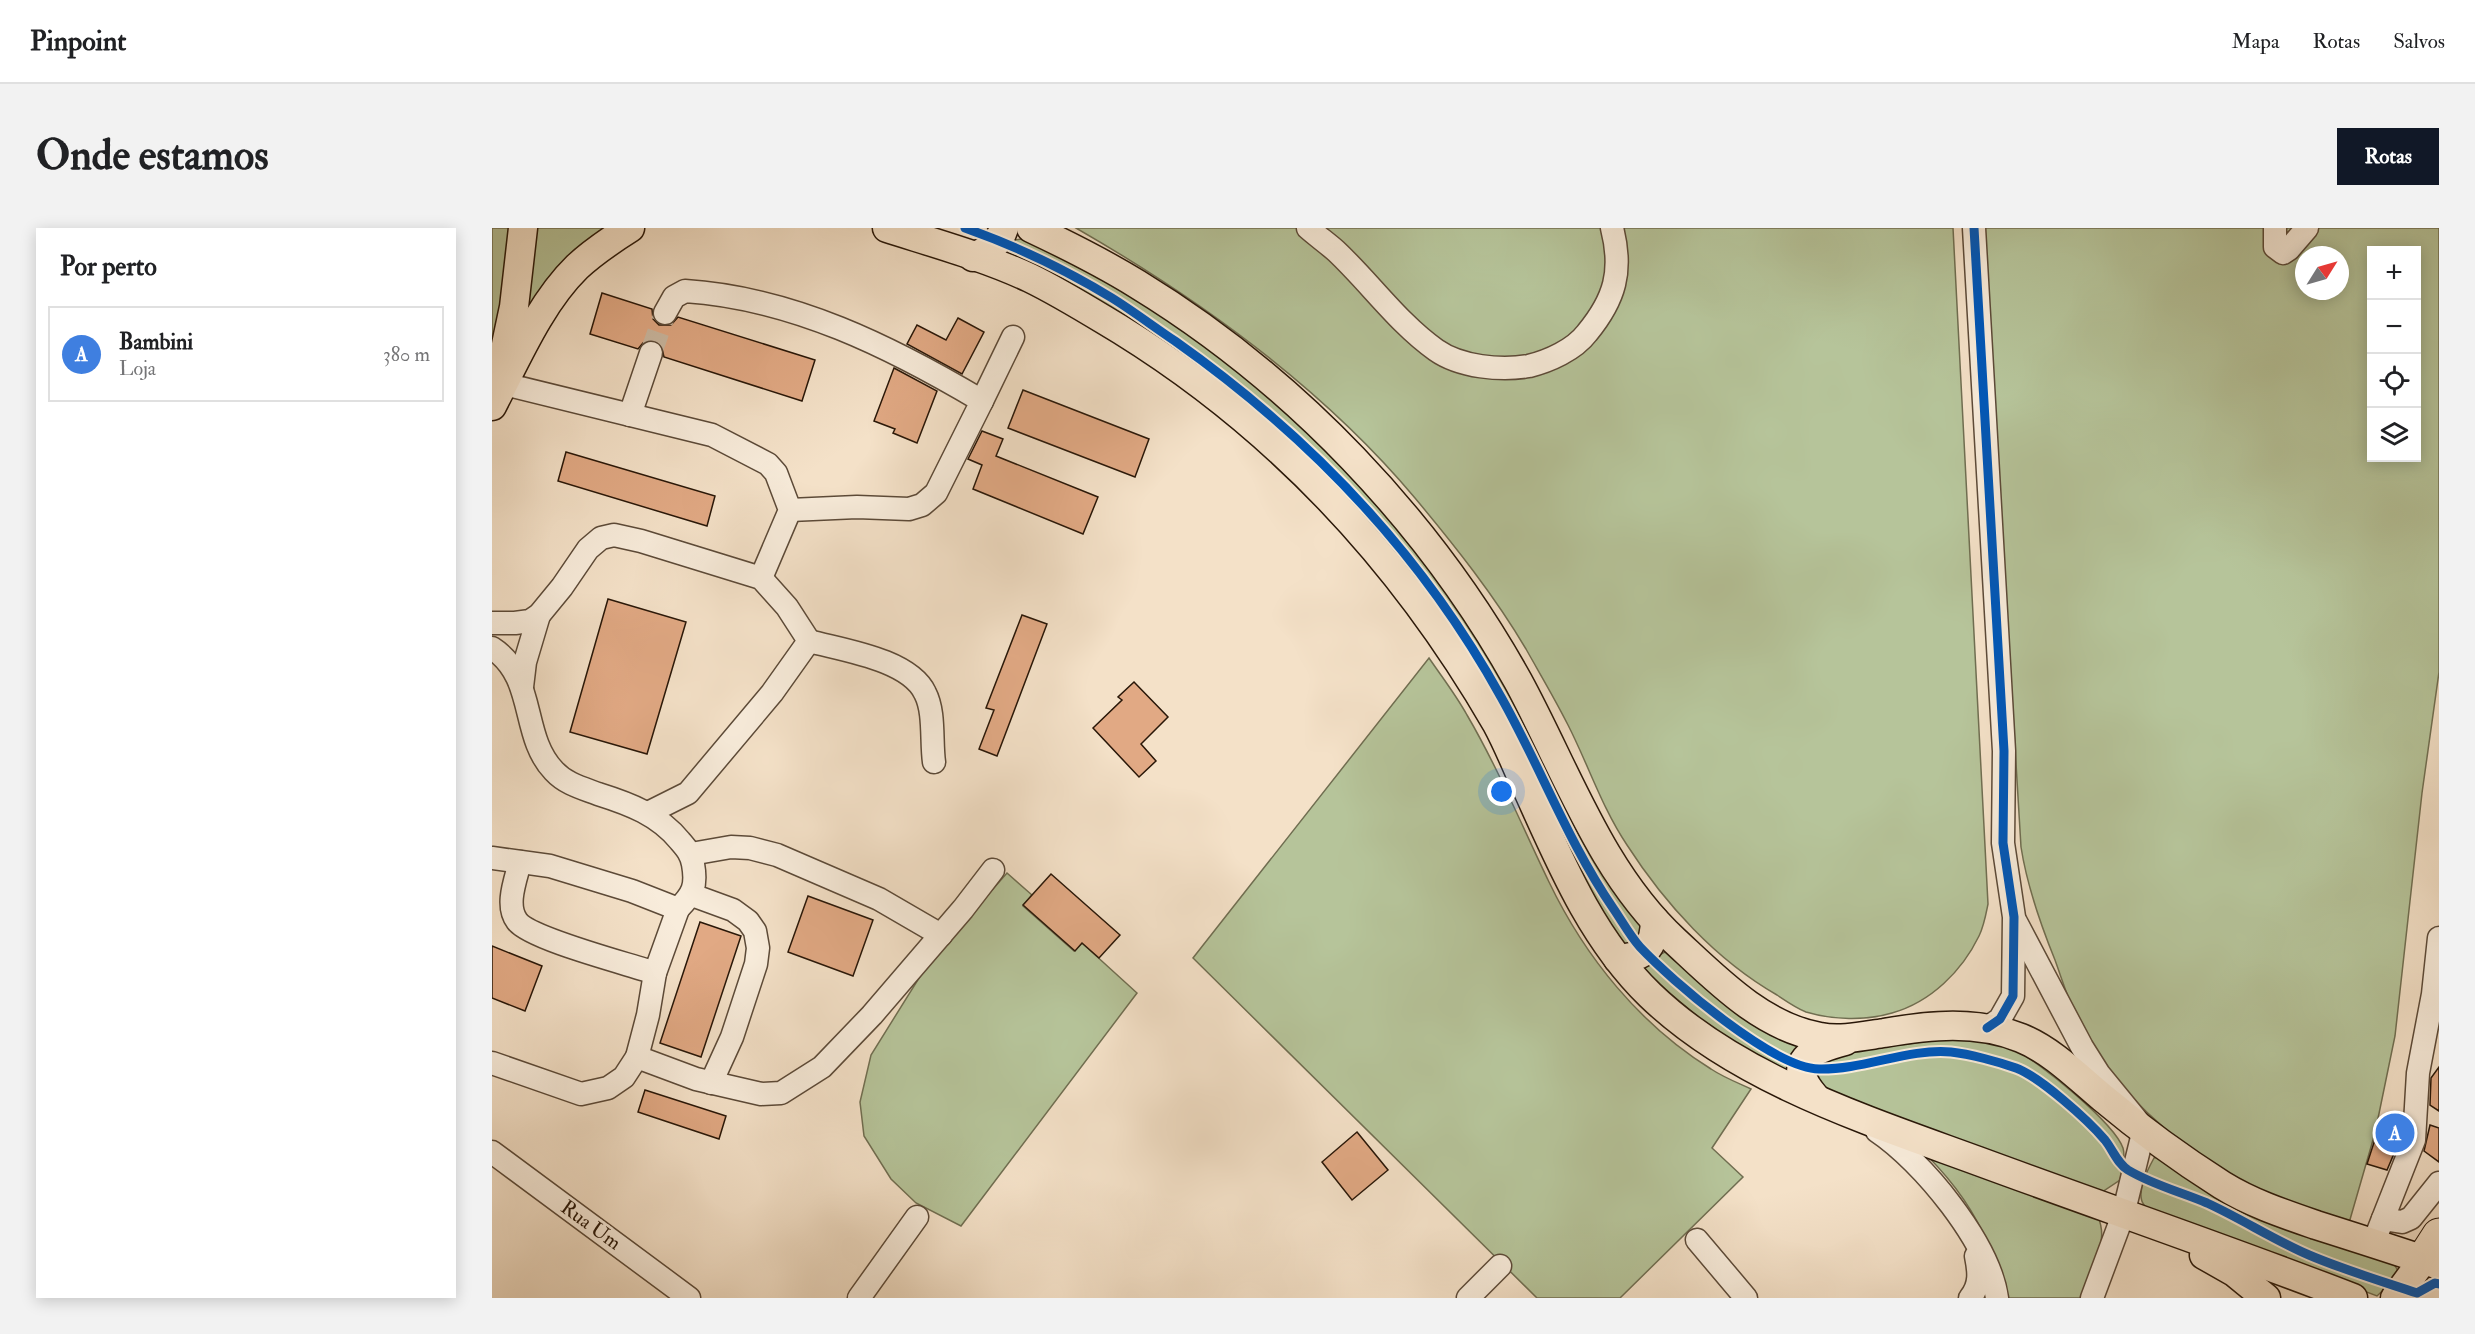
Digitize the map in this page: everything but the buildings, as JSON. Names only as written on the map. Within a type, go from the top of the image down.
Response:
[{"type":"main road","points":[[495,401],[514,307],[523,228]]},
{"type":"main road","points":[[495,401],[540,314],[558,290],[576,268],[601,246],[630,228]]},
{"type":"main road","points":[[886,228],[1029,278],[1094,314],[1175,364],[1270,442],[1334,502],[1396,574],[1454,653],[1500,729],[1558,857],[1596,926],[1618,959],[1652,997],[1712,1045],[1780,1082],[1889,1128],[2123,1215],[2223,1248],[2353,1298]]},
{"type":"main road","points":[[973,257],[992,248],[999,240],[1004,228]]},
{"type":"main road","points":[[1031,228],[1137,284],[1187,318],[1279,388],[1359,465],[1412,526],[1480,619],[1519,684],[1591,828],[1629,890],[1655,921],[1724,985],[1774,1023],[1821,1038],[1865,1036],[1941,1025],[1987,1028],[2022,1038],[2051,1056],[2144,1129],[2224,1187],[2255,1203],[2378,1231],[2434,1253],[2395,1298]]},
{"type":"main road","points":[[1618,959],[1631,958],[1645,951],[1654,938],[1655,921]]},
{"type":"main road","points":[[1815,1097],[1804,1084],[1801,1076],[1802,1066],[1807,1057],[1821,1048],[1865,1036]]},
{"type":"main road","points":[[2151,1224],[2234,1272],[2266,1298]]},
{"type":"street","points":[[1308,228],[1336,250],[1405,324],[1438,351],[1462,361],[1484,366],[1516,368],[1539,364],[1566,351],[1584,337],[1599,318],[1615,288],[1617,269],[1612,228]]},
{"type":"street","points":[[1974,228],[2004,751],[2003,843],[2014,917],[2013,996],[2000,1019],[1987,1028]]},
{"type":"street","points":[[2276,228],[2275,247],[2283,253],[2307,228]]},
{"type":"street","points":[[665,313],[674,297],[686,291],[773,304],[861,337],[942,377],[982,401]]},
{"type":"street","points":[[790,510],[857,507],[909,509],[922,505],[936,493],[1013,337]]},
{"type":"street","points":[[630,415],[651,353]]},
{"type":"street","points":[[495,401],[630,415],[712,435],[756,456],[776,473],[790,510],[761,578]]},
{"type":"street","points":[[492,623],[530,621],[539,615],[588,549],[601,538],[614,535],[641,541],[761,578],[787,607],[808,641],[874,658],[894,666],[919,683],[926,693],[929,705],[934,762]]},
{"type":"street","points":[[522,688],[525,662],[539,615]]},
{"type":"street","points":[[648,813],[688,794],[772,693],[808,641]]},
{"type":"street","points":[[492,648],[511,663],[522,688],[541,754],[554,771],[574,785],[648,813],[674,833],[691,854],[695,876],[655,973],[638,1057],[624,1077],[608,1088],[581,1094],[492,1063]]},
{"type":"street","points":[[691,854],[731,847],[750,848],[777,855],[879,899],[941,935]]},
{"type":"street","points":[[492,858],[550,866],[632,891],[733,910],[748,921],[755,931],[758,948],[756,964],[732,1037],[711,1083]]},
{"type":"street","points":[[520,862],[512,898],[517,921],[540,935],[655,973]]},
{"type":"street","points":[[638,1057],[711,1083],[761,1094],[781,1093],[822,1067],[872,1015],[993,870]]},
{"type":"street","points":[[2014,917],[2082,1047],[2099,1074],[2144,1129],[2123,1215],[2091,1298]]},
{"type":"street","points":[[2378,1231],[2414,1140],[2418,1073],[2433,994],[2439,938]]},
{"type":"street","points":[[1845,1110],[1896,1143],[1925,1172],[1967,1229],[1982,1256],[1997,1298]]},
{"type":"street","name":"Rua Um","points":[[492,1152],[689,1298]]},
{"type":"street","points":[[2378,1231],[2411,1218],[2439,1183]]},
{"type":"street","points":[[859,1298],[917,1217]]},
{"type":"street","points":[[1967,1229],[1980,1273],[1976,1292],[1970,1298]]},
{"type":"street","points":[[1697,1240],[1738,1295]]},
{"type":"street","points":[[1468,1298],[1500,1266]]},
{"type":"green space","points":[[492,228],[510,228],[509,251],[492,362]]},
{"type":"green space","points":[[534,228],[614,228],[521,331]]},
{"type":"green space","points":[[1076,228],[1953,228],[1988,904],[1979,936],[1954,973],[1932,993],[1906,1008],[1882,1016],[1849,1018],[1827,1017],[1806,1012],[1733,965],[1693,929],[1642,867],[1610,816],[1553,696],[1501,609],[1445,534],[1379,457],[1340,419],[1258,348],[1169,285]]},
{"type":"green space","points":[[1984,228],[2439,228],[2439,672],[2422,793],[2395,1036],[2375,1133],[2349,1223],[2271,1195],[2227,1174],[2186,1146],[2130,1095],[2098,1056],[2076,1017],[2044,932],[2021,847]]},
{"type":"green space","points":[[1022,239],[1044,247],[1131,295],[1207,348],[1307,426],[1386,512],[1469,617],[1648,931],[1624,949],[1560,843],[1335,493],[1005,259],[1008,241]]},
{"type":"green space","points":[[1429,658],[1458,700],[1478,735],[1563,910],[1597,963],[1638,1010],[1661,1032],[1711,1069],[1751,1089],[1712,1148],[1743,1177],[1620,1298],[1537,1298],[1193,958]]},
{"type":"green space","points":[[1007,873],[1032,895],[1023,906],[1074,951],[1082,943],[1137,993],[961,1226],[916,1203],[891,1179],[864,1136],[860,1102],[871,1055],[929,962]]},
{"type":"green space","points":[[1665,952],[1801,1044],[1789,1076],[1719,1035],[1645,972],[1641,964]]},
{"type":"green space","points":[[1957,1037],[1994,1043],[2015,1050],[2075,1094],[2106,1124],[2123,1148],[2124,1160],[2120,1180],[2102,1192],[2093,1192],[1817,1087],[1812,1064],[1842,1053]]},
{"type":"green space","points":[[1916,1145],[2098,1217],[2102,1237],[2100,1247],[2080,1298],[2007,1298],[1983,1233],[1970,1208],[1945,1175]]},
{"type":"green space","points":[[2162,1156],[2394,1264],[2398,1271],[2396,1278],[2377,1296],[2152,1211],[2145,1206],[2142,1200],[2142,1188],[2154,1158]]},
{"type":"tunnel","points":[[651,353],[665,313]]},
{"type":"cycle path","points":[[965,228],[1059,268],[1112,298],[1224,377],[1316,457],[1398,546],[1470,645],[1515,723],[1582,857],[1633,938],[1655,962],[1724,1020],[1776,1054],[1799,1065],[1819,1069],[1852,1066],[1935,1052],[1967,1054],[2016,1068],[2038,1080],[2076,1111],[2105,1140],[2121,1164],[2128,1170],[2207,1203],[2296,1249],[2349,1270],[2417,1293],[2435,1283],[2439,1284]]},
{"type":"cycle path","points":[[1974,228],[2004,751],[2003,843],[2014,917],[2013,996],[2000,1019],[1987,1028]]},
{"type":"place","name":"Bambini","points":[[2395,1133]]}]
